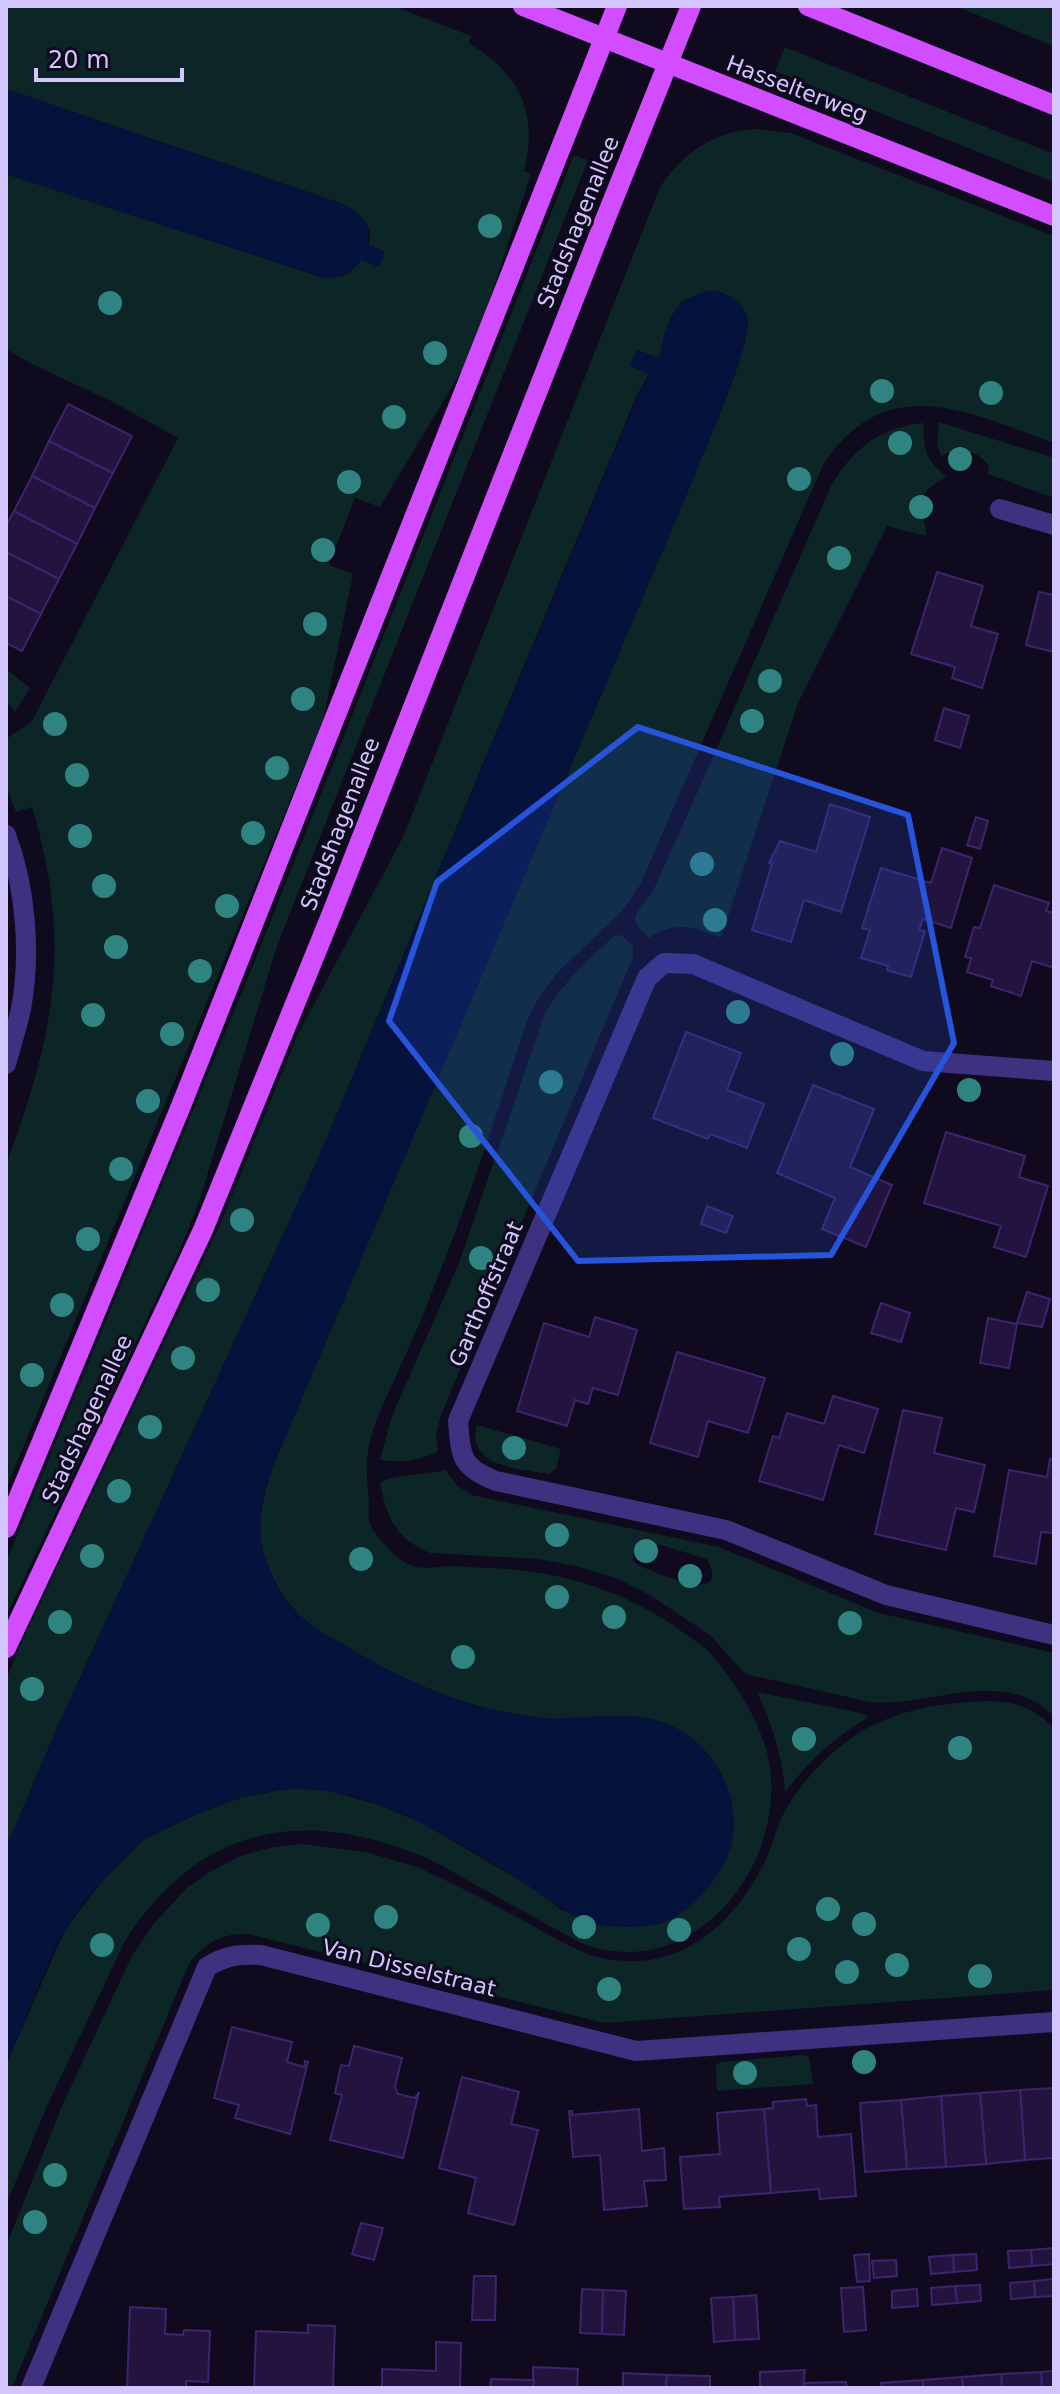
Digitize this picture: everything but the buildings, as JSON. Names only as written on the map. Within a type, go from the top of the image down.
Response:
[{"type":"main road","name":"Hasselterweg","points":[[523,6],[1054,216]]},
{"type":"main road","name":"Stadshagenallee","points":[[6,1528],[181,1106],[617,6]]},
{"type":"main road","name":"Stadshagenallee","points":[[6,1648],[203,1230],[332,913],[691,6]]},
{"type":"main road","points":[[808,6],[1054,105]]},
{"type":"street","points":[[1000,509],[1054,525]]},
{"type":"street","points":[[6,835],[19,886],[25,931],[21,1008],[6,1064]]},
{"type":"street","name":"Garthoffstraat","points":[[1054,1071],[923,1061],[693,964],[664,963],[647,978],[458,1421],[461,1455],[478,1474],[496,1481],[726,1530],[886,1595],[1054,1635]]},
{"type":"street","name":"Van Disselstraat","points":[[31,2388],[207,1967],[222,1958],[238,1954],[261,1955],[636,2051],[1054,2022]]},
{"type":"highlighted area","points":[[638,727],[908,815],[954,1043],[831,1255],[578,1261],[389,1021],[437,882]]},
{"type":"green space","points":[[6,6],[394,6],[471,36],[469,43],[501,68],[512,81],[526,113],[529,131],[524,171],[531,174],[489,302],[462,370],[380,507],[355,498],[329,565],[353,574],[323,721],[6,1489],[6,1165],[23,1118],[46,1031],[54,946],[45,856],[32,807],[16,812],[6,787],[6,739],[32,721],[178,438],[6,349],[6,174],[321,277],[341,276],[352,270],[361,260],[370,235],[361,216],[340,203],[6,89]]},
{"type":"green space","points":[[955,6],[1044,6],[1054,10],[1054,46]]},
{"type":"green space","points":[[785,47],[1054,154],[1054,182],[775,71]]},
{"type":"green space","points":[[756,129],[791,133],[1054,236],[1054,443],[960,411],[930,406],[901,408],[874,417],[848,435],[823,465],[640,885],[622,911],[556,974],[527,1021],[460,1219],[423,1315],[376,1421],[368,1449],[367,1471],[371,1527],[392,1553],[405,1562],[425,1568],[456,1566],[518,1570],[594,1586],[665,1620],[710,1653],[751,1712],[769,1761],[769,1814],[759,1851],[742,1884],[719,1912],[690,1934],[658,1948],[622,1952],[583,1944],[433,1861],[372,1839],[330,1832],[290,1831],[252,1838],[217,1852],[184,1874],[153,1903],[125,1941],[47,2106],[6,2205],[6,2065],[65,1930],[104,1879],[143,1840],[201,1812],[243,1797],[292,1788],[329,1791],[379,1805],[422,1823],[528,1885],[563,1911],[689,1906],[721,1870],[666,1723],[632,1719],[533,1717],[508,1713],[460,1700],[413,1682],[331,1638],[299,1615],[280,1591],[271,1573],[260,1532],[264,1499],[273,1466],[728,394],[743,349],[747,319],[740,305],[728,295],[682,301],[668,328],[659,358],[636,350],[649,374],[637,395],[322,1150],[57,1728],[6,1848],[6,1680],[219,1227],[297,1036],[403,837],[660,187],[689,154],[701,146],[727,134]]},
{"type":"green space","points":[[574,155],[588,160],[277,946],[199,1202],[181,1247],[6,1617],[6,1562],[254,963]]},
{"type":"green space","points":[[939,422],[1054,458],[1054,498],[988,474],[989,466],[974,453],[955,451],[941,456],[937,444]]},
{"type":"green space","points":[[924,423],[927,454],[947,477],[933,485],[923,498],[926,536],[887,526],[798,703],[721,938],[676,927],[649,938],[639,928],[636,914],[653,891],[831,486],[848,461],[870,442],[895,429]]},
{"type":"green space","points":[[6,669],[30,688],[15,712],[6,700]]},
{"type":"green space","points":[[621,935],[633,946],[633,957],[441,1415],[436,1435],[438,1451],[410,1460],[380,1460],[392,1416],[459,1263],[544,1016],[576,973],[614,936]]},
{"type":"green space","points":[[477,1425],[561,1449],[556,1469],[549,1474],[510,1467],[487,1458],[479,1450]]},
{"type":"green space","points":[[445,1470],[458,1486],[472,1495],[719,1547],[879,1613],[1054,1653],[1054,1716],[1033,1701],[1011,1693],[965,1692],[917,1700],[870,1702],[745,1674],[711,1636],[650,1595],[616,1578],[538,1559],[430,1553],[409,1541],[394,1525],[380,1482]],"holes":[[[643,1543],[654,1543],[707,1559],[712,1574],[709,1582],[688,1583],[659,1574],[633,1561],[633,1554]]]},
{"type":"green space","points":[[757,1692],[865,1714],[867,1718],[823,1751],[785,1792],[776,1740]]},
{"type":"green space","points":[[1005,1702],[1032,1710],[1054,1729],[1054,1990],[604,2023],[248,1934],[222,1938],[207,1945],[189,1964],[12,2388],[6,2388],[6,2246],[62,2106],[133,1954],[155,1922],[188,1887],[240,1856],[273,1847],[302,1844],[366,1852],[439,1877],[590,1955],[625,1961],[652,1959],[699,1941],[737,1906],[766,1859],[781,1819],[793,1798],[814,1771],[838,1748],[857,1734],[896,1715],[939,1705]]},
{"type":"green space","points":[[809,2057],[813,2084],[717,2091],[716,2065],[720,2062]]},
{"type":"water","points":[[6,89],[340,203],[362,218],[368,229],[368,244],[385,251],[379,267],[361,260],[344,274],[321,277],[6,174]]},
{"type":"water","points":[[715,290],[739,303],[747,317],[743,347],[728,393],[273,1466],[264,1499],[260,1532],[271,1573],[287,1601],[301,1617],[320,1631],[411,1681],[459,1700],[508,1713],[550,1718],[633,1716],[665,1723],[682,1731],[709,1756],[728,1788],[734,1824],[729,1854],[707,1889],[676,1917],[650,1925],[606,1926],[576,1917],[437,1831],[382,1806],[325,1791],[295,1789],[239,1799],[182,1820],[147,1838],[100,1883],[58,1941],[6,2065],[6,1848],[57,1728],[322,1150],[649,375],[630,366],[636,350],[659,358],[674,312],[690,298]]}]
